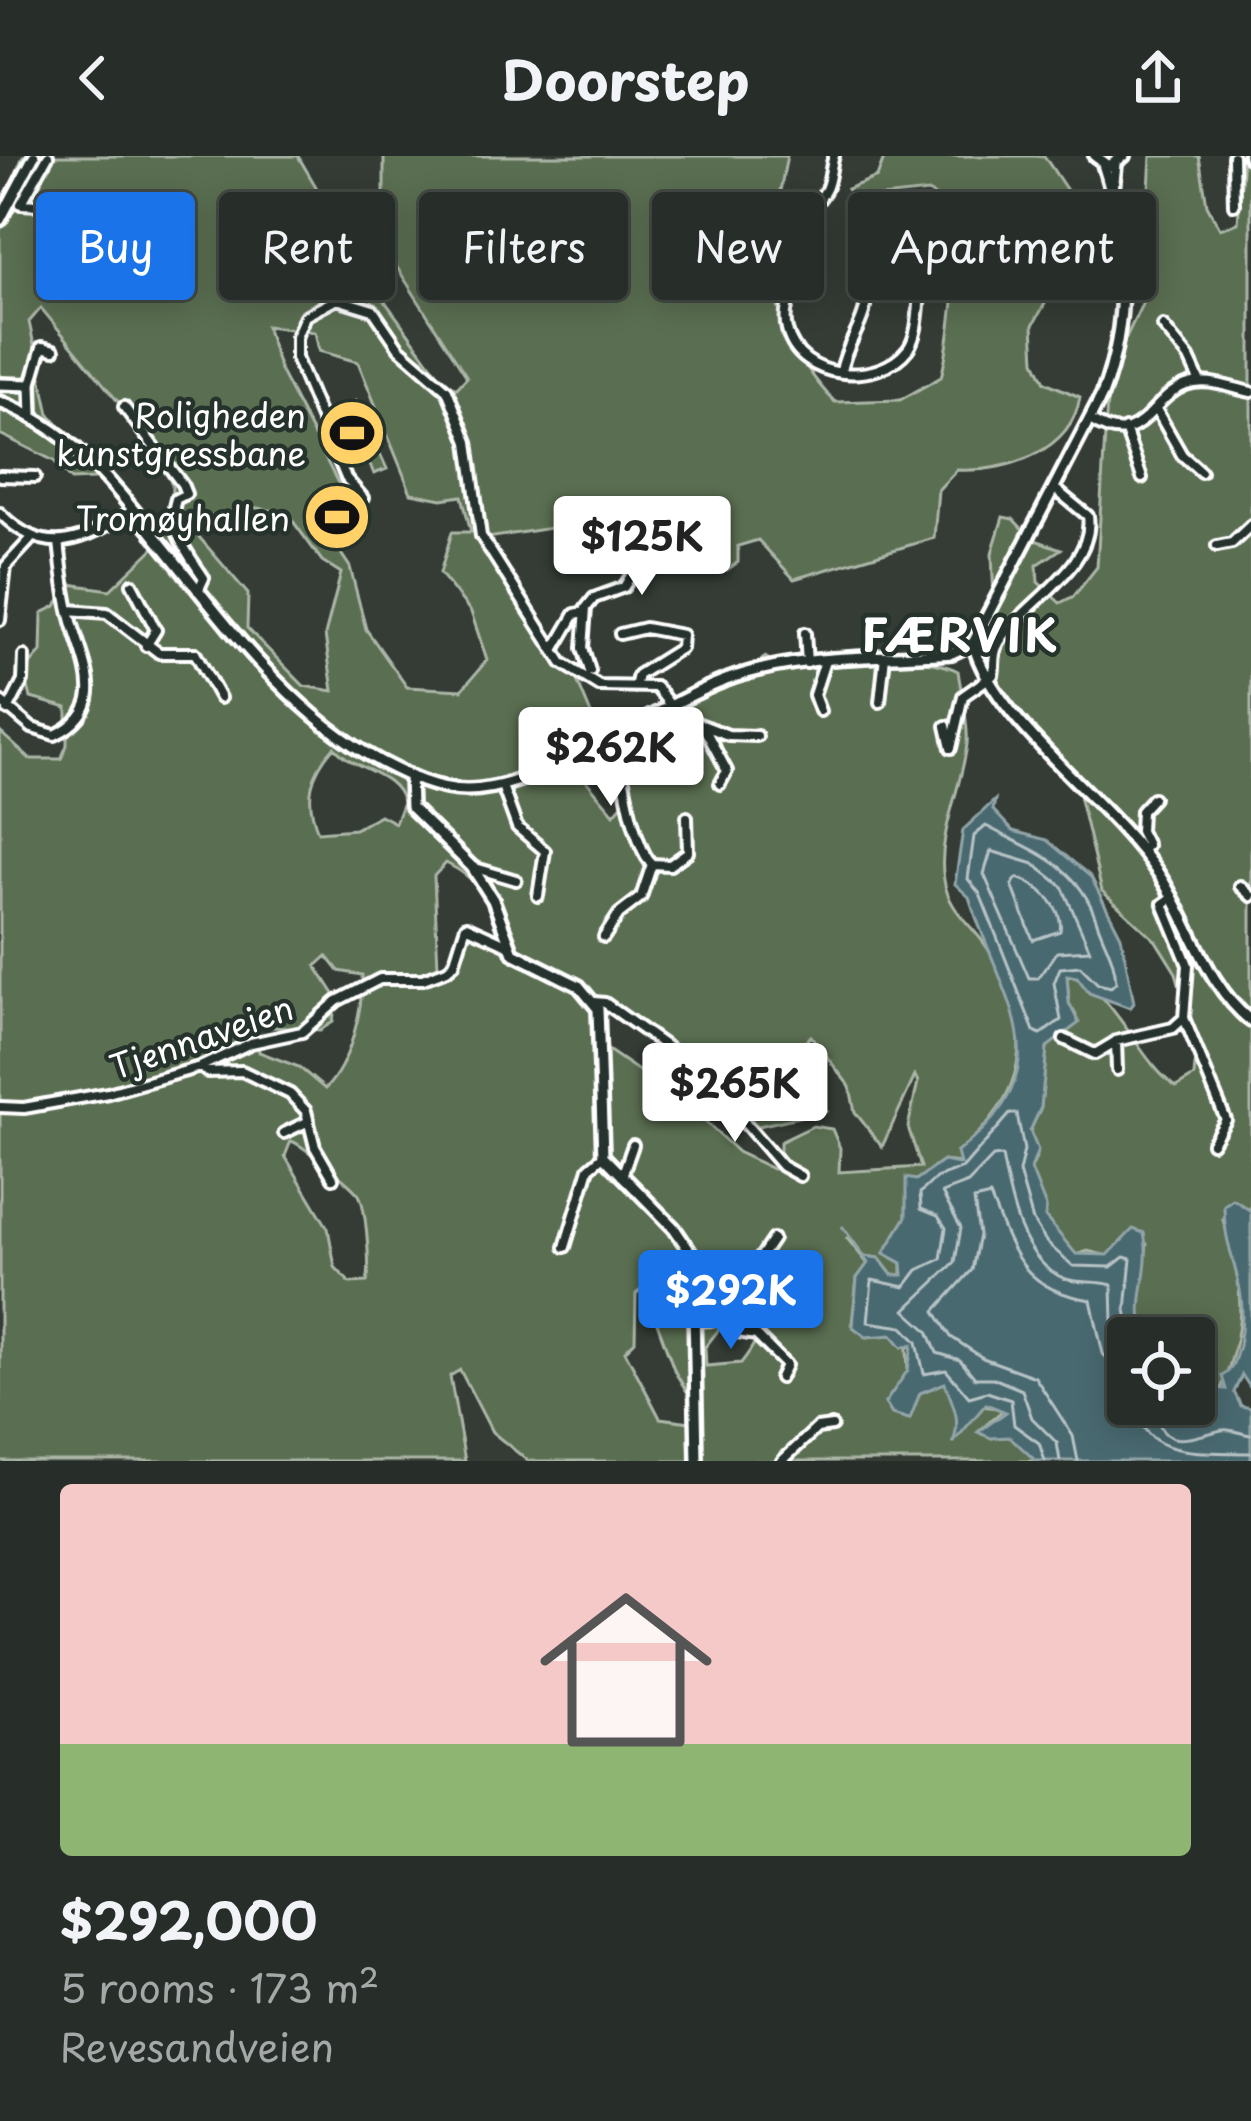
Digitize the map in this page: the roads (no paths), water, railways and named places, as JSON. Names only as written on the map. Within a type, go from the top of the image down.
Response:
[{"type":"main road","points":[[0,220],[34,156]]},
{"type":"main road","points":[[1109,192],[1099,160],[1120,160],[1114,192]]},
{"type":"main road","points":[[968,650],[1109,377],[1121,320],[1119,300]]},
{"type":"main road","points":[[0,384],[31,385],[33,399],[26,413]]},
{"type":"main road","points":[[0,402],[26,413],[82,451],[300,704],[355,746],[422,782],[464,790],[502,786],[751,671],[968,650]]},
{"type":"main road","points":[[968,650],[999,700],[1097,796],[1142,850],[1173,897],[1224,994],[1251,1021]]},
{"type":"main road","points":[[410,776],[413,810],[472,867],[493,900],[508,945],[518,958],[579,986],[594,1001],[602,1033],[604,1156],[674,1228],[694,1259],[698,1461]]},
{"type":"main road","points":[[413,810],[422,782]]},
{"type":"street","points":[[834,156],[825,190],[808,216],[803,264],[785,316],[800,353],[815,364],[842,371],[883,370],[911,344],[924,266],[909,242],[884,240],[867,256],[866,307],[847,340],[842,371]]},
{"type":"street","points":[[36,205],[20,204],[48,157]]},
{"type":"street","points":[[1230,159],[1234,205]]},
{"type":"street","points":[[363,498],[346,478],[295,350],[305,316],[337,299],[373,310],[400,348],[442,383],[469,442],[481,536],[571,672],[589,683],[661,689],[666,707],[704,727],[757,736]]},
{"type":"street","points":[[1163,326],[1189,358],[1200,382]]},
{"type":"street","points":[[31,385],[42,347],[54,350]]},
{"type":"street","points":[[1090,420],[1106,430],[1125,429],[1157,412],[1178,389],[1200,382],[1251,392]]},
{"type":"street","points":[[124,407],[182,484],[186,494],[176,499],[173,513],[183,546],[206,583],[199,591]]},
{"type":"street","points":[[1157,412],[1182,455],[1201,472]]},
{"type":"street","points":[[1125,429],[1142,478]]},
{"type":"street","points":[[0,476],[35,477]]},
{"type":"street","points":[[946,726],[951,748],[963,696],[995,670],[998,644],[1056,586],[1090,524],[1088,516],[1055,489]]},
{"type":"street","points":[[0,513],[30,540],[59,542],[134,510]]},
{"type":"street","points":[[590,671],[583,648],[584,612],[594,598],[624,587],[658,530],[654,523],[609,525],[612,561],[634,566]]},
{"type":"street","points":[[1216,546],[1232,543],[1251,525]]},
{"type":"street","points":[[0,620],[5,566],[30,540]]},
{"type":"street","points":[[0,701],[49,735],[66,729],[89,694],[91,671],[69,610],[59,542]]},
{"type":"street","points":[[132,584],[156,630],[146,646]]},
{"type":"street","points":[[69,610],[107,613],[146,646],[168,655],[195,653],[220,698]]},
{"type":"street","points":[[554,650],[574,614],[584,612]]},
{"type":"street","points":[[620,634],[645,628],[682,635],[681,648],[638,675],[635,687]]},
{"type":"street","points":[[805,633],[807,663]]},
{"type":"street","points":[[8,710],[23,681],[24,656]]},
{"type":"street","points":[[880,702],[885,656]]},
{"type":"street","points":[[820,711],[814,694],[825,661]]},
{"type":"street","points":[[704,727],[728,771],[720,784]]},
{"type":"street","points":[[620,730],[619,762],[644,855],[652,864],[670,865],[688,852],[687,817]]},
{"type":"street","points":[[502,786],[515,823],[545,851],[538,896]]},
{"type":"street","points":[[1142,850],[1147,844],[1140,831],[1141,811],[1153,798]]},
{"type":"street","points":[[604,937],[619,914],[640,897],[652,864]]},
{"type":"street","points":[[472,867],[516,880]]},
{"type":"street","points":[[1240,886],[1251,896]]},
{"type":"street","points":[[1173,897],[1163,904],[1187,964],[1184,1018],[1226,1120],[1212,1143]]},
{"type":"street","name":"Tjennaveien","points":[[0,1107],[92,1097],[200,1067],[251,1043],[302,1032],[338,1001],[380,979],[424,979],[447,970],[454,964],[466,926],[508,945]]},
{"type":"street","points":[[594,1001],[605,1003],[694,1066],[782,1166],[800,1176]]},
{"type":"street","points":[[1064,1039],[1095,1054],[1116,1041],[1173,1028],[1184,1018]]},
{"type":"street","points":[[1116,1041],[1117,1070]]},
{"type":"street","points":[[200,1067],[207,1072],[242,1071],[290,1094],[309,1121],[315,1147],[333,1178]]},
{"type":"street","points":[[284,1133],[309,1121]]},
{"type":"street","points":[[621,1178],[633,1145]]},
{"type":"street","points":[[565,1247],[589,1168],[604,1156]]},
{"type":"street","points":[[694,1259],[704,1262],[725,1287],[740,1288],[773,1238]]},
{"type":"street","points":[[697,1322],[727,1319],[738,1332],[756,1335],[786,1365],[780,1378]]},
{"type":"street","points":[[782,1461],[817,1428],[832,1426]]},
{"type":"water","points":[[995,800],[993,810],[1013,831],[1047,840],[1091,877],[1121,936],[1134,1003],[1130,1008],[1089,993],[1077,977],[1067,975],[1069,1003],[1079,1023],[1047,1047],[1041,1107],[1030,1131],[1038,1150],[1031,1169],[1046,1207],[1045,1217],[1076,1254],[1108,1255],[1133,1229],[1144,1233],[1140,1317],[1107,1317],[1107,1425],[1215,1425],[1215,1388],[1226,1389],[1222,1376],[1231,1367],[1242,1322],[1225,1224],[1224,1205],[1233,1199],[1251,1211],[1251,1389],[1242,1375],[1234,1392],[1241,1406],[1251,1408],[1251,1461],[1036,1461],[1010,1437],[991,1438],[978,1432],[1006,1412],[986,1404],[953,1443],[956,1418],[945,1383],[920,1393],[910,1419],[892,1414],[885,1403],[908,1370],[912,1345],[902,1347],[892,1335],[866,1337],[853,1327],[857,1278],[868,1263],[842,1226],[864,1256],[879,1258],[892,1275],[903,1275],[902,1263],[884,1253],[906,1217],[906,1178],[916,1180],[943,1161],[960,1164],[957,1152],[991,1121],[1011,1091],[1019,1062],[1010,1003],[969,897],[955,884],[963,830]]},
{"type":"place","name":"Roligheden kunstgressbane","points":[[352,433]]},
{"type":"place","name":"Tromøyhallen","points":[[337,517]]},
{"type":"district","name":"FÆRVIK","points":[[961,633]]}]
